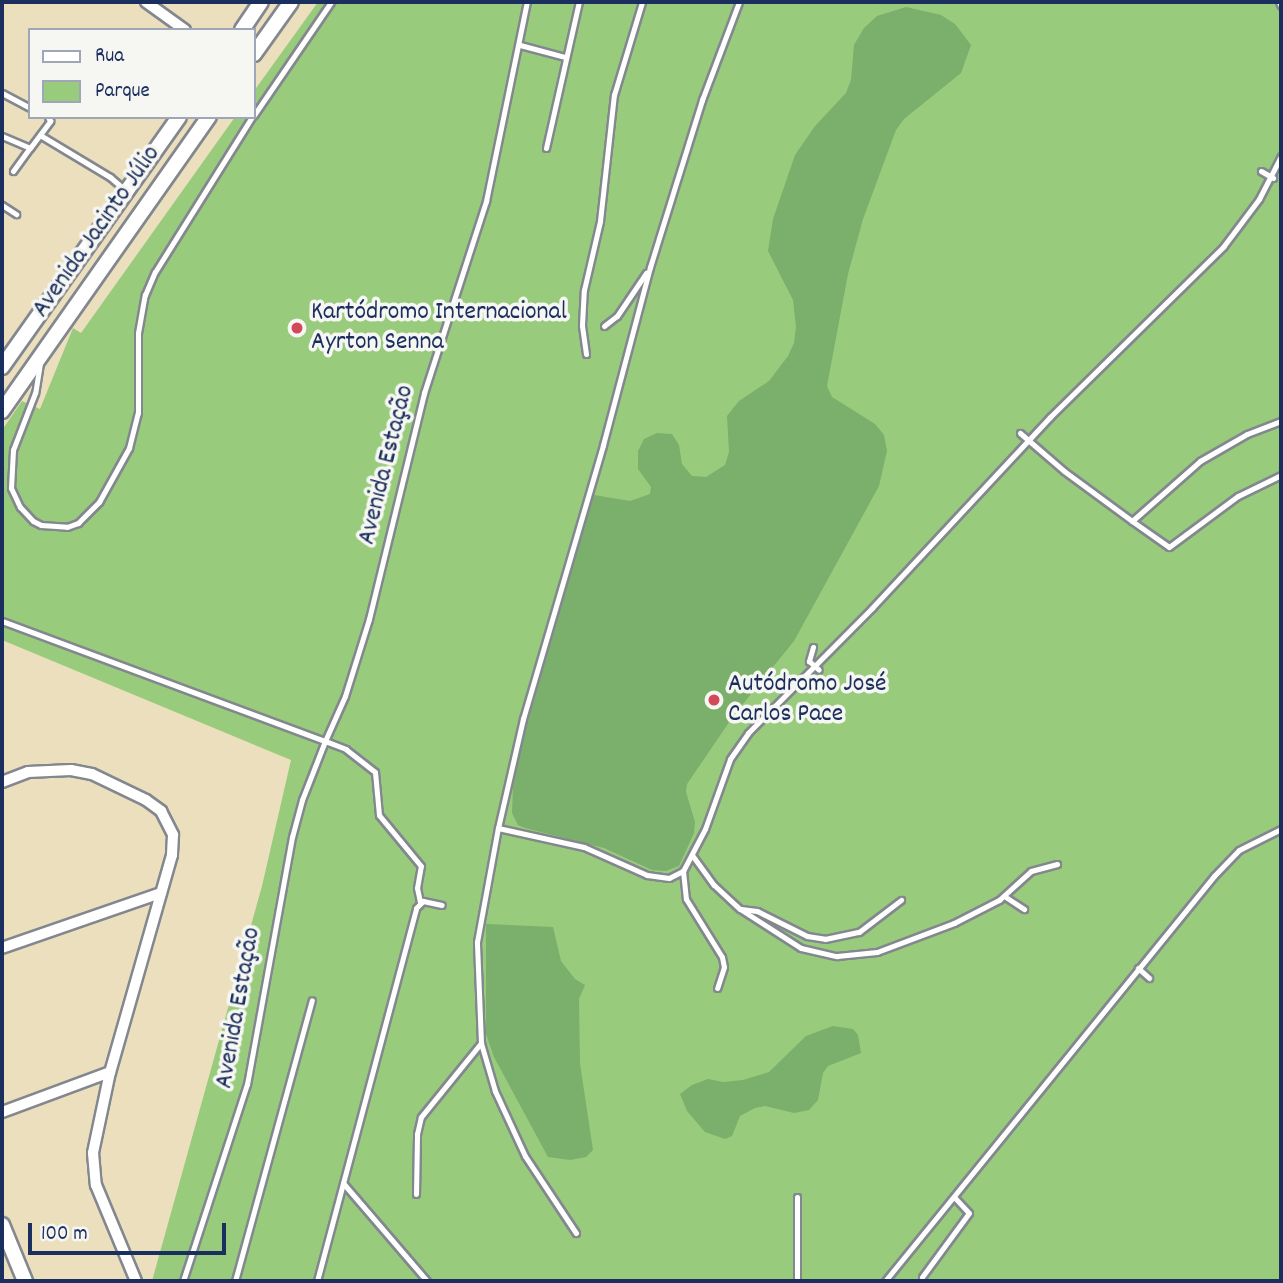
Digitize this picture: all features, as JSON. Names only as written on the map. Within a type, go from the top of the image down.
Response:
[{"type":"street","points":[[146,2],[182,28]]},
{"type":"street","points":[[243,28],[261,2]]},
{"type":"street","points":[[256,51],[291,2]]},
{"type":"street","name":"Avenida Jacinto Júlio","points":[[2,367],[179,119]]},
{"type":"street","name":"Avenida Jacinto Júlio","points":[[2,411],[208,119]]},
{"type":"street","points":[[2,782],[28,772],[71,771],[92,774],[146,800],[161,811],[173,835],[172,856],[110,1072],[93,1153],[96,1185],[136,1281]]},
{"type":"street","points":[[2,948],[161,893]]},
{"type":"street","points":[[2,1112],[110,1072]]},
{"type":"street","points":[[2,1225],[25,1281]]},
{"type":"lane","points":[[256,112],[331,2]]},
{"type":"lane","name":"Avenida Estação","points":[[183,1281],[247,1084],[292,837],[302,800],[345,696],[369,619],[424,393],[486,201],[527,2]]},
{"type":"lane","points":[[546,148],[579,2]]},
{"type":"lane","points":[[586,354],[582,326],[584,290],[600,221],[614,95],[642,2]]},
{"type":"lane","points":[[576,1233],[525,1156],[495,1091],[481,1043],[477,943],[483,897],[527,706],[603,445],[650,267],[702,100],[739,2]]},
{"type":"lane","points":[[520,45],[565,58]]},
{"type":"lane","points":[[2,93],[28,107]]},
{"type":"lane","points":[[13,171],[49,119]]},
{"type":"lane","points":[[39,356],[35,393],[13,450],[11,488],[20,507],[33,521],[41,525],[67,527],[79,523],[99,502],[129,448],[138,413],[138,333],[145,295],[155,272],[251,119]]},
{"type":"lane","points":[[40,135],[110,177],[126,192]]},
{"type":"lane","points":[[2,146],[4,137],[17,140],[30,148]]},
{"type":"lane","points":[[717,988],[724,967],[722,957],[686,899],[683,872],[736,748],[816,668],[1029,440],[1223,247],[1273,178],[1281,156]]},
{"type":"lane","points":[[1261,171],[1273,178]]},
{"type":"lane","points":[[2,205],[16,214]]},
{"type":"lane","points":[[604,326],[617,316],[650,267]]},
{"type":"lane","points":[[1132,521],[1200,461],[1247,434],[1281,421]]},
{"type":"lane","points":[[1020,433],[1169,547],[1238,496],[1281,475]]},
{"type":"lane","points":[[2,621],[346,749],[375,772],[379,815],[421,866],[417,888],[420,902],[317,1281]]},
{"type":"lane","points":[[813,647],[809,659],[816,668]]},
{"type":"lane","points":[[498,828],[584,847],[647,875],[669,878],[683,872]]},
{"type":"lane","points":[[885,1281],[1228,860],[1252,842],[1281,829]]},
{"type":"lane","points":[[692,855],[714,885],[740,909],[785,939],[811,952],[855,957],[877,952],[954,923],[1004,896],[1031,871],[1057,864]]},
{"type":"lane","points":[[1004,896],[1024,909]]},
{"type":"lane","points":[[740,909],[751,909],[807,936],[825,939],[859,932],[901,900]]},
{"type":"lane","points":[[420,902],[442,905]]},
{"type":"lane","points":[[1138,968],[1149,978]]},
{"type":"lane","points":[[235,1281],[312,1000]]},
{"type":"lane","points":[[416,1194],[417,1134],[421,1117],[481,1043]]},
{"type":"lane","points":[[343,1184],[427,1281]]},
{"type":"lane","points":[[797,1197],[797,1281]]},
{"type":"lane","points":[[922,1277],[970,1213],[954,1197]]},
{"type":"green space","name":"Autódromo José Carlos Pace","points":[[318,2],[1281,2],[1281,1281],[152,1281],[262,886],[291,760],[2,640],[2,430],[22,401],[40,409],[73,328],[81,333],[234,119],[256,119],[256,88]]},
{"type":"green space","points":[[906,7],[941,15],[955,24],[971,45],[961,73],[904,119],[896,130],[863,219],[848,274],[827,386],[832,397],[875,424],[884,435],[887,451],[879,486],[794,641],[734,715],[687,784],[686,792],[695,822],[694,833],[679,866],[666,871],[652,870],[604,848],[518,825],[512,813],[513,787],[524,735],[594,495],[630,501],[650,494],[651,487],[638,469],[638,451],[644,439],[657,433],[672,434],[679,445],[682,464],[692,476],[706,477],[725,465],[729,452],[727,416],[739,401],[769,381],[788,356],[794,343],[796,327],[793,300],[768,251],[773,219],[795,155],[815,126],[846,93],[851,80],[854,45],[864,28],[877,16]]},
{"type":"green space","points":[[486,924],[553,927],[561,961],[575,979],[585,985],[579,999],[580,1064],[593,1150],[586,1157],[570,1160],[548,1157],[494,1057],[486,1034]]},
{"type":"green space","points":[[833,1026],[853,1029],[858,1035],[861,1053],[828,1066],[823,1073],[818,1100],[809,1110],[794,1113],[765,1106],[755,1108],[740,1116],[732,1136],[725,1139],[705,1132],[687,1111],[680,1094],[692,1085],[708,1079],[723,1082],[743,1080],[769,1072],[806,1036]]},
{"type":"place","name":"Kartódromo Internacional Ayrton Senna","points":[[297,328]]},
{"type":"place","name":"Autódromo José Carlos Pace","points":[[714,700]]}]
